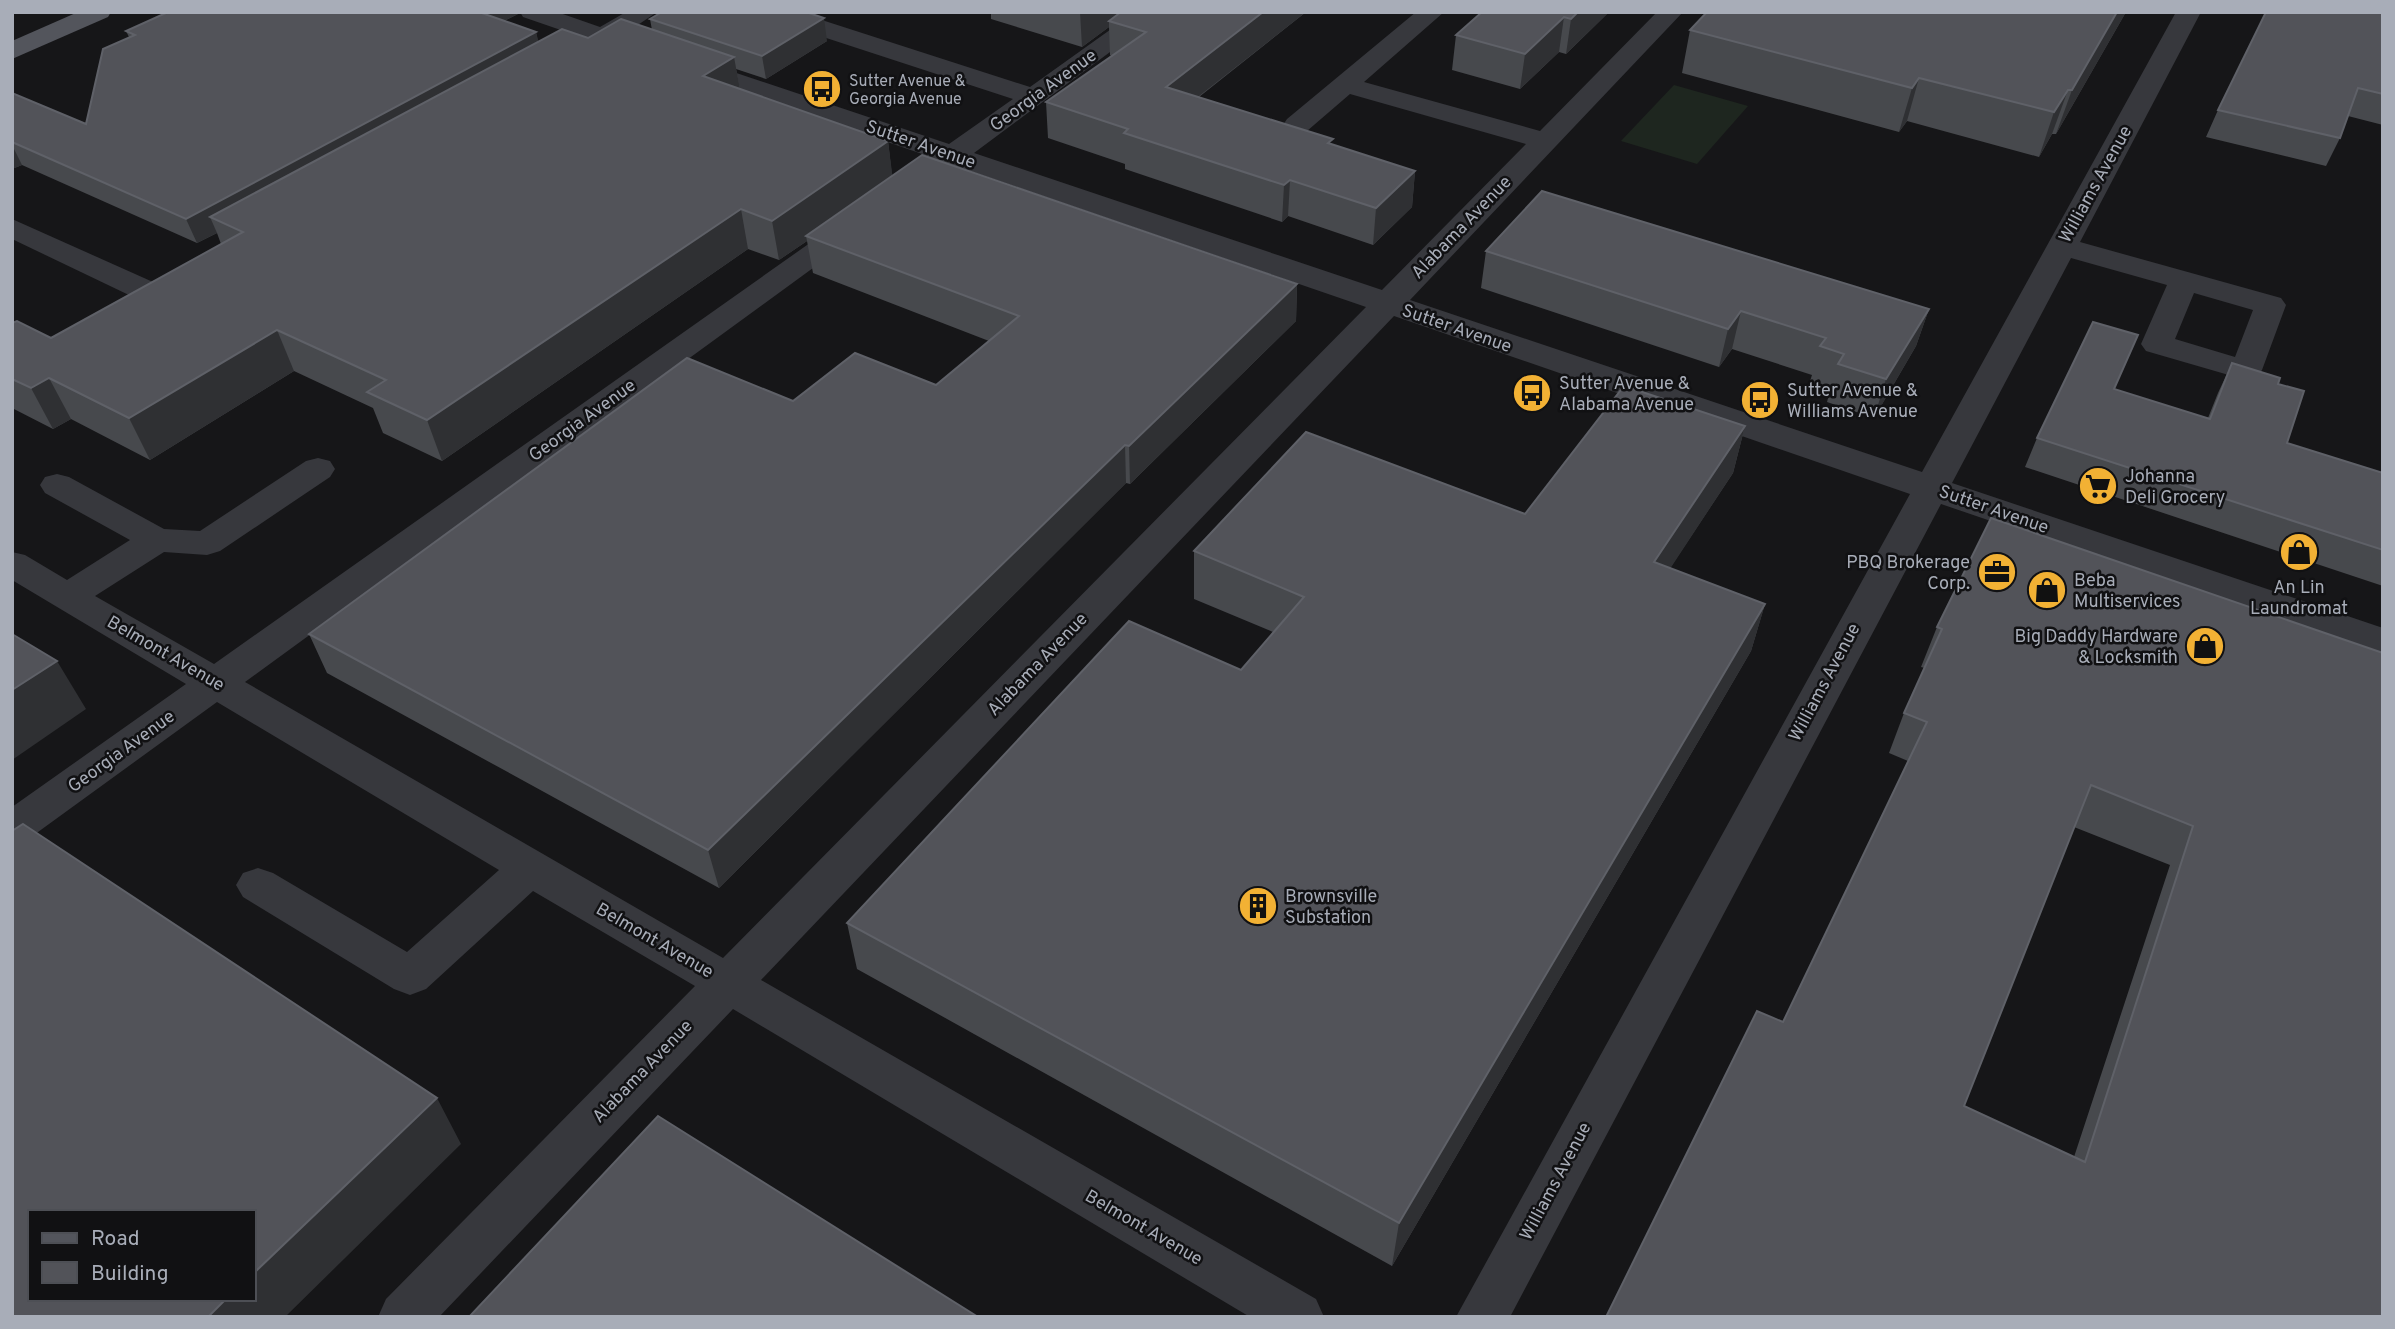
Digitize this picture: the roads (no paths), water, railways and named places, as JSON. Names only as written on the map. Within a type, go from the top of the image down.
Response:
[{"type":"main road","points":[[12,51],[99,12]]},
{"type":"street","name":"Sutter Avenue","points":[[532,12],[2383,642]]},
{"type":"street","points":[[562,58],[645,12]]},
{"type":"street","points":[[771,12],[1034,97]]},
{"type":"street","name":"Georgia Avenue","points":[[915,182],[1152,12]]},
{"type":"street","points":[[1297,125],[1432,12]]},
{"type":"street","name":"Alabama Avenue","points":[[404,1317],[1671,12]]},
{"type":"street","name":"Williams Avenue","points":[[1482,1317],[2189,12]]},
{"type":"street","points":[[1346,85],[1546,141]]},
{"type":"street","name":"Georgia Avenue","points":[[12,829],[881,206]]},
{"type":"street","points":[[12,228],[154,282],[107,308]]},
{"type":"street","points":[[2061,246],[2184,281]]},
{"type":"street","points":[[57,485],[158,540],[207,543],[318,469]]},
{"type":"street","points":[[68,596],[158,540]]},
{"type":"street","name":"Belmont Avenue","points":[[12,564],[1298,1317]]},
{"type":"street","points":[[258,885],[410,976],[531,867]]},
{"type":"place","name":"Sutter Avenue & Georgia Avenue","points":[[822,89]]},
{"type":"place","name":"Sutter Avenue & Alabama Avenue","points":[[1532,393]]},
{"type":"place","name":"Sutter Avenue & Williams Avenue","points":[[1760,400]]},
{"type":"place","name":"Johanna Deli Grocery","points":[[2098,486]]},
{"type":"place","name":"An Lin Laundromat","points":[[2299,552]]},
{"type":"place","name":"PBQ Brokerage Corp.","points":[[1997,572]]},
{"type":"place","name":"Beba Multiservices","points":[[2047,590]]},
{"type":"place","name":"Big Daddy Hardware & Locksmith","points":[[2205,646]]},
{"type":"place","name":"Brownsville Substation","points":[[1258,906]]}]
